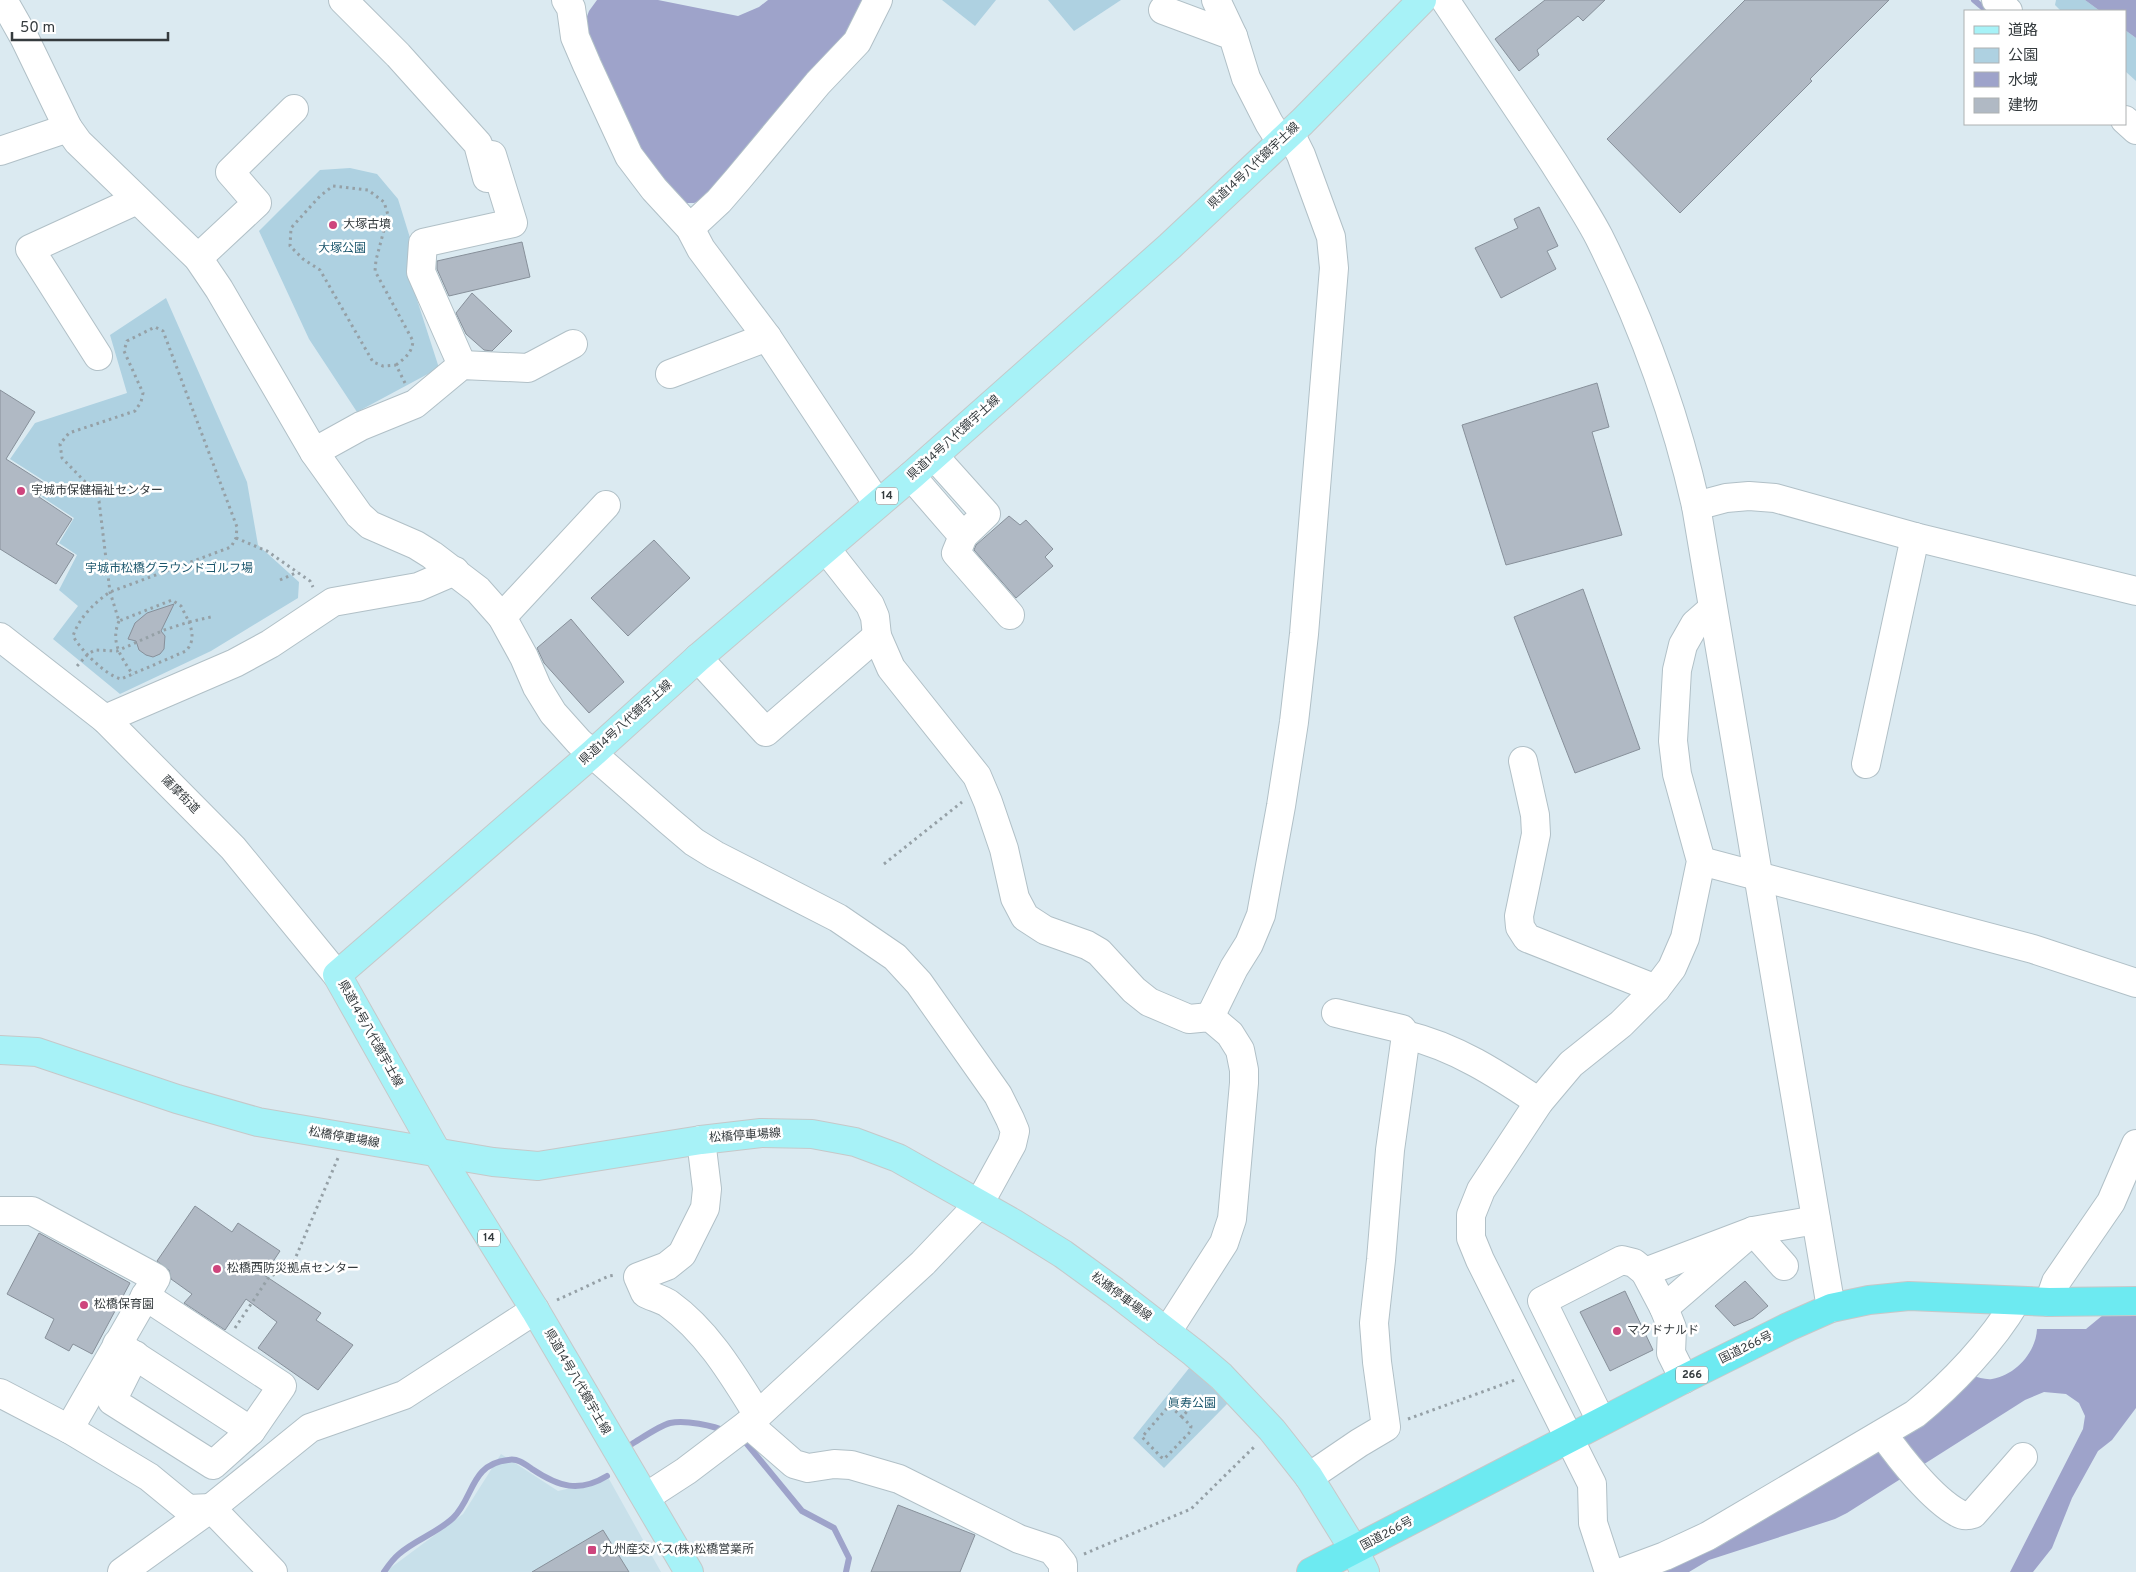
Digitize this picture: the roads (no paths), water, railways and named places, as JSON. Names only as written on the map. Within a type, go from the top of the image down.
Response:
[{"type":"highway","name":"国道266号","points":[[1311,1572],[1360,1561],[1570,1438],[1788,1327],[1831,1308],[1869,1300],[1909,1296],[2049,1302],[2136,1301]]},
{"type":"main road","name":"県道14号八代鏡宇土線","points":[[689,1572],[534,1310],[438,1154],[337,975],[592,754],[698,658],[877,503],[912,476],[1170,246],[1285,138],[1422,0]]},
{"type":"main road","name":"松橋停車場線","points":[[0,1050],[37,1052],[177,1099],[258,1122],[346,1139],[492,1162],[538,1166],[701,1140],[761,1133],[812,1134],[855,1142],[898,1158],[1063,1254],[1167,1332],[1221,1376],[1272,1430],[1309,1477],[1360,1561]]},
{"type":"street","points":[[3,0],[24,37],[68,128],[78,142],[198,258],[219,289],[311,447],[359,515],[370,525],[416,545],[455,571],[478,590],[502,617],[524,657],[537,687],[553,713],[592,754],[694,842],[715,855],[838,918],[895,957],[920,984],[998,1095],[1015,1131],[1012,1144],[979,1204],[922,1263],[743,1427],[646,1497]]},
{"type":"street","points":[[343,0],[398,56],[478,144],[492,197]]},
{"type":"street","points":[[566,0],[571,8],[575,37],[629,156],[654,189],[690,228],[701,249],[767,337],[877,503]]},
{"type":"street","points":[[690,228],[738,179],[818,83],[857,42],[878,0]]},
{"type":"street","points":[[1210,1017],[1234,968],[1249,944],[1261,915],[1281,806],[1294,722],[1315,511],[1333,251],[1331,237],[1301,155],[1269,123],[1246,78],[1233,36],[1216,0]]},
{"type":"street","points":[[1445,0],[1542,144],[1599,237],[1636,315],[1665,393],[1685,458],[1696,506],[1831,1308]]},
{"type":"street","points":[[1996,0],[2007,10]]},
{"type":"street","points":[[1163,10],[1233,36]]},
{"type":"street","points":[[198,258],[257,203],[230,172],[294,109]]},
{"type":"street","points":[[2126,121],[2136,130]]},
{"type":"street","points":[[0,151],[68,128]]},
{"type":"street","points":[[462,365],[421,272],[423,243],[513,223],[492,155]]},
{"type":"street","points":[[98,356],[30,249],[138,200]]},
{"type":"street","points":[[670,374],[767,337]]},
{"type":"street","points":[[311,447],[415,404],[462,365],[528,368],[573,344]]},
{"type":"street","points":[[311,447],[356,418]]},
{"type":"street","points":[[934,456],[986,514],[962,536],[956,553],[1010,615]]},
{"type":"street","points":[[912,476],[962,536]]},
{"type":"street","points":[[1696,506],[1726,498],[1749,496],[1775,498],[1915,537],[2136,591]]},
{"type":"street","points":[[502,617],[606,505]]},
{"type":"street","points":[[1866,764],[1915,537]]},
{"type":"street","points":[[826,548],[870,605],[875,617],[877,636],[891,668],[982,786],[1004,849],[1015,898],[1025,917],[1045,930],[1087,945],[1099,952],[1134,990],[1149,1002],[1189,1019],[1210,1017],[1230,1034],[1240,1050],[1244,1070],[1244,1083],[1232,1219],[1224,1243],[1167,1332]]},
{"type":"street","points":[[105,719],[235,662],[270,644],[334,602],[418,587],[455,571]]},
{"type":"street","points":[[1712,609],[1695,624],[1683,645],[1677,670],[1673,741],[1677,774],[1701,861],[1685,938],[1672,968],[1656,989],[1621,1024],[1571,1064],[1539,1102],[1481,1190],[1471,1215],[1471,1238],[1480,1260],[1592,1484],[1593,1522],[1623,1571],[1665,1556],[1708,1536],[1885,1437],[1936,1397],[1996,1330],[2016,1301]]},
{"type":"street","points":[[698,658],[766,732],[877,636]]},
{"type":"street","name":"薩摩街道","points":[[0,637],[105,719],[233,848],[337,975]]},
{"type":"street","points":[[1523,761],[1535,815],[1536,834],[1519,916],[1520,928],[1527,938],[1656,989]]},
{"type":"street","points":[[1701,861],[2034,949],[2136,983]]},
{"type":"street","points":[[1336,1013],[1402,1029],[1406,1035],[1456,1052],[1494,1072],[1539,1102]]},
{"type":"street","points":[[1309,1477],[1386,1427],[1376,1362],[1374,1323],[1382,1260],[1390,1150],[1406,1035]]},
{"type":"street","points":[[701,1140],[707,1189],[706,1208],[682,1254],[667,1266],[638,1277],[645,1292],[667,1302],[691,1322],[724,1361],[743,1427],[794,1464],[808,1468],[834,1464],[851,1465],[899,1479],[1019,1539],[1052,1550],[1063,1568]]},
{"type":"street","points":[[2049,1302],[2060,1275],[2111,1202],[2136,1144]]},
{"type":"street","points":[[0,1211],[32,1211],[156,1278],[145,1296],[126,1349],[112,1401],[213,1465],[252,1431],[282,1386],[145,1296]]},
{"type":"street","points":[[1645,1272],[1753,1231],[1816,1220]]},
{"type":"street","points":[[1753,1231],[1784,1266]]},
{"type":"street","points":[[1664,1308],[1753,1231]]},
{"type":"street","points":[[1601,1422],[1542,1301],[1622,1260],[1634,1263],[1645,1272],[1664,1308],[1672,1328],[1671,1353],[1684,1379]]},
{"type":"street","points":[[122,1572],[211,1508],[310,1428],[404,1395],[534,1310]]},
{"type":"street","points":[[126,1349],[252,1431]]},
{"type":"street","points":[[69,1429],[126,1349]]},
{"type":"street","points":[[0,1393],[69,1429],[149,1478],[188,1510],[211,1508]]},
{"type":"street","points":[[1885,1437],[1918,1478],[1948,1506],[1959,1514],[1966,1516],[1973,1514],[2023,1457]]},
{"type":"street","points":[[211,1508],[273,1572]]},
{"type":"water","points":[[597,0],[658,0],[738,16],[759,7],[768,0],[870,0],[852,39],[709,197],[694,203],[680,203],[640,161],[582,30],[589,11]]},
{"type":"water","points":[[2085,0],[2136,0],[2136,38],[2126,31],[2126,10],[2099,10]]},
{"type":"water","points":[[2136,1298],[2136,1408],[2112,1440],[2098,1451],[2072,1498],[2052,1548],[2033,1572],[2010,1572],[2083,1429],[2085,1416],[2079,1403],[2066,1394],[2044,1392],[2025,1400],[1835,1519],[1709,1560],[1689,1572],[1646,1572],[1972,1376],[1992,1379],[2009,1373],[2029,1354],[2036,1338],[2037,1329],[2086,1329],[2120,1301]]},
{"type":"waterway","points":[[1974,0],[1986,10]]},
{"type":"waterway","points":[[632,1444],[656,1429],[670,1423],[699,1424],[727,1432]]},
{"type":"waterway","points":[[740,1440],[747,1444],[802,1511],[834,1528],[849,1558],[846,1572]]},
{"type":"waterway","points":[[384,1572],[405,1549],[453,1518],[460,1510],[479,1475],[486,1468],[496,1463],[512,1460],[518,1461],[551,1480],[569,1486],[587,1485],[607,1476]]},
{"type":"place","name":"大塚古墳","points":[[333,225]]},
{"type":"place","name":"宇城市保健福祉センター","points":[[21,491]]},
{"type":"place","name":"松橋西防災拠点センター","points":[[217,1269]]},
{"type":"place","name":"松橋保育園","points":[[84,1305]]},
{"type":"place","name":"マクドナルド","points":[[1617,1331]]},
{"type":"place","name":"九州産交バス(株)松橋営業所","points":[[592,1550]]},
{"type":"park label","name":"大塚公園","points":[[342,249]]},
{"type":"park label","name":"宇城市松橋グラウンドゴルフ場","points":[[169,569]]},
{"type":"park label","name":"眞寿公園","points":[[1192,1404]]}]
